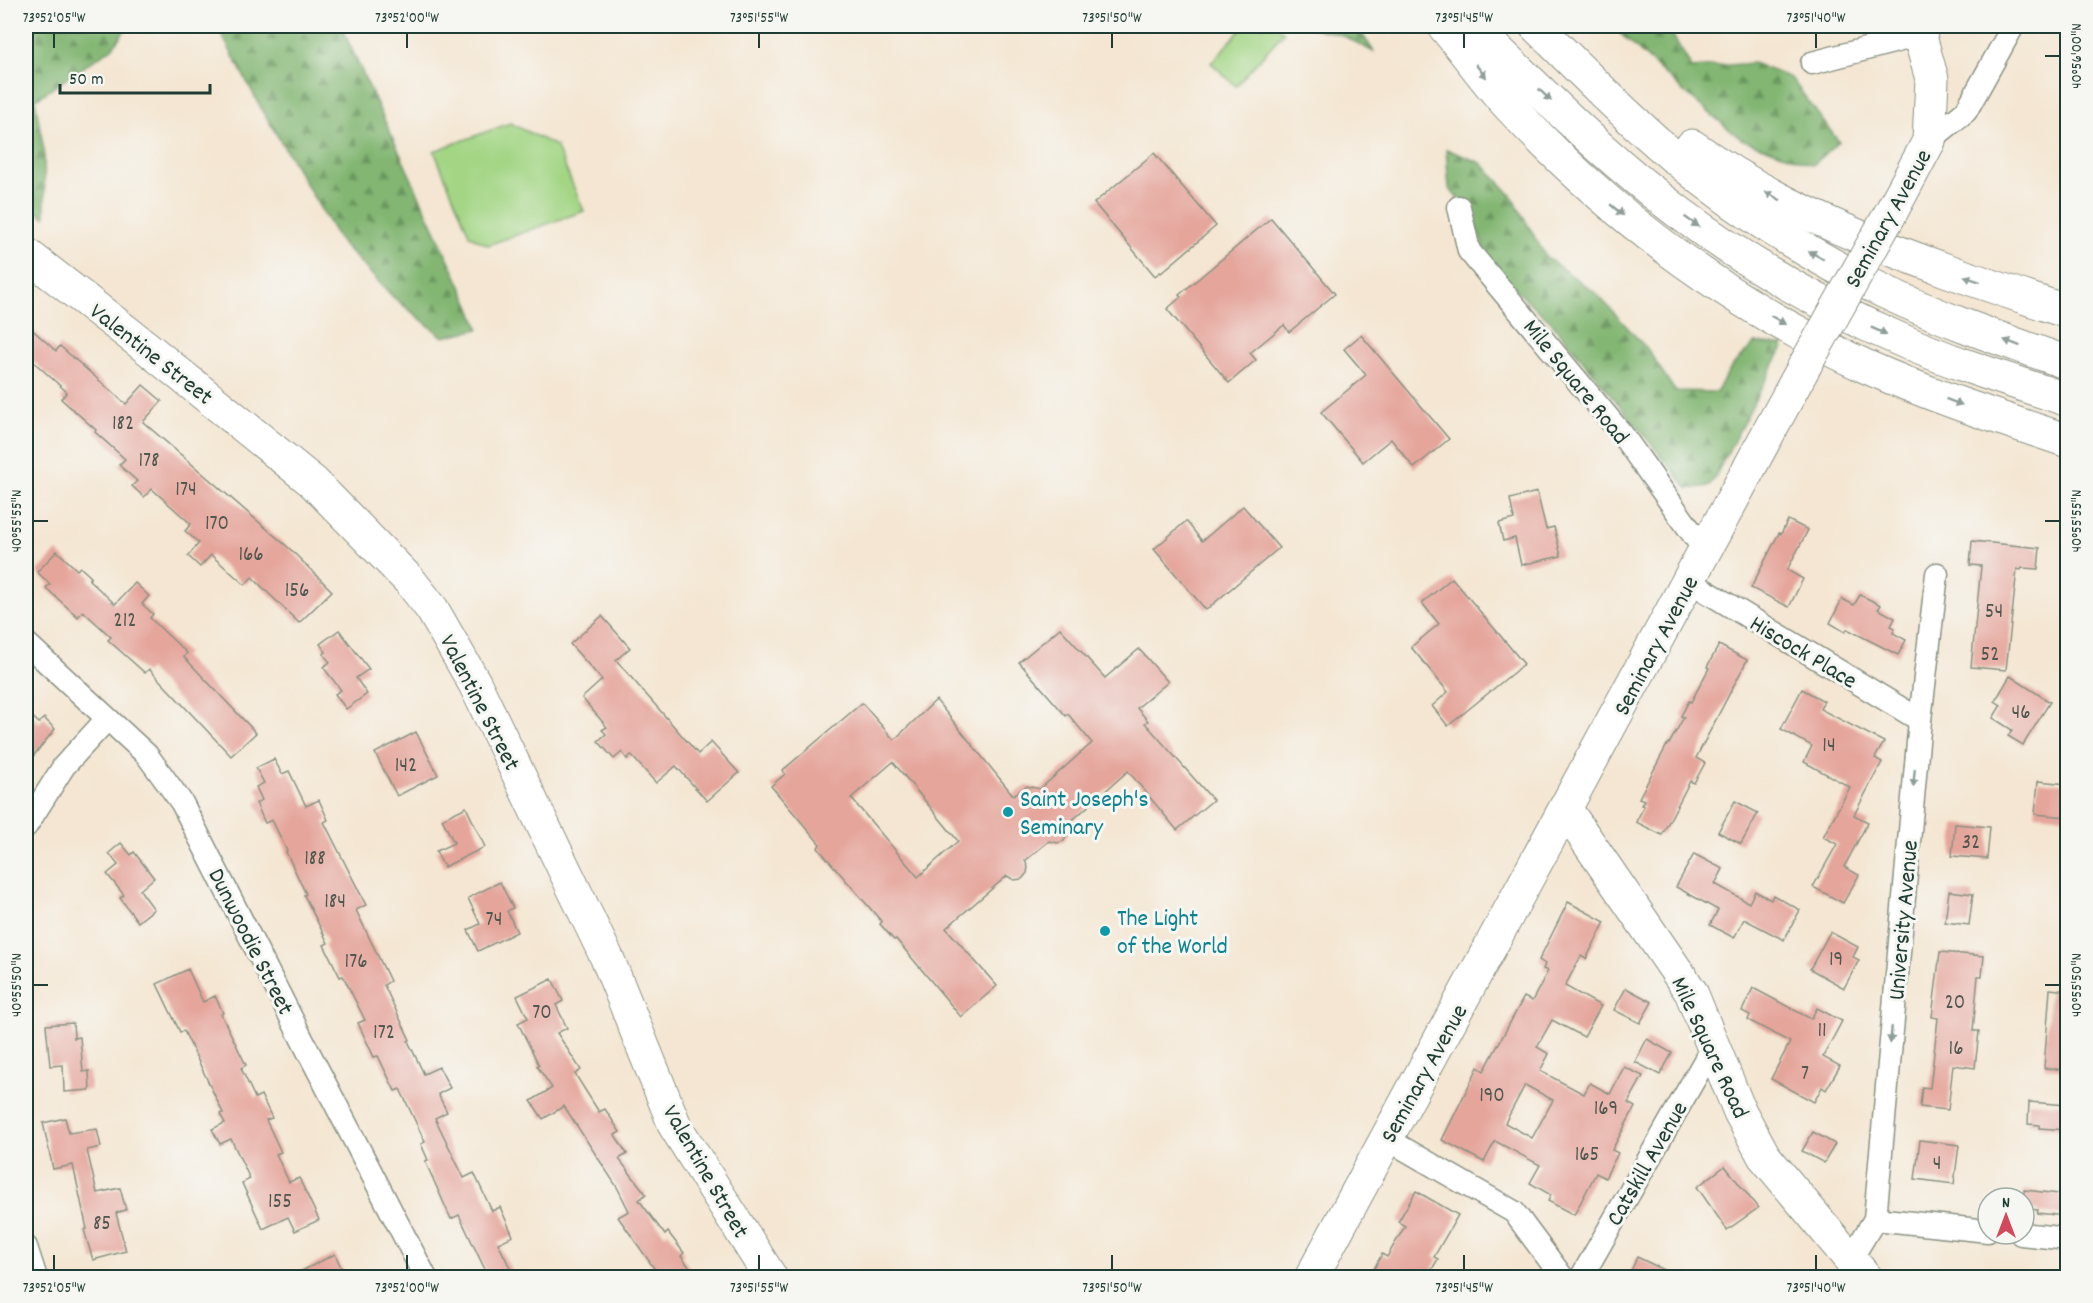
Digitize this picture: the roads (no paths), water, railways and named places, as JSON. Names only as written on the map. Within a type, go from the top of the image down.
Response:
[{"type":"main road","points":[[1444,26],[1508,105],[1559,157],[1614,208],[1703,275],[1789,327],[1866,366],[1933,394],[2067,441]]},
{"type":"main road","points":[[1472,26],[1592,140],[1649,189],[1708,233],[1770,274],[1903,341],[2067,400]]},
{"type":"main road","points":[[1919,30],[1932,79],[1929,141]]},
{"type":"main road","points":[[1544,34],[1700,152],[1762,191],[1828,223],[1908,255],[2067,312]]},
{"type":"main road","points":[[1544,34],[1626,115],[1675,158],[1725,197],[1802,247],[1885,292],[2067,363]]},
{"type":"main road","name":"Seminary Avenue","points":[[1311,1278],[1804,367],[1929,141]]},
{"type":"main road","name":"Valentine Street","points":[[26,254],[146,347],[313,482],[410,581],[432,609],[475,684],[608,960],[675,1126],[771,1278]]},
{"type":"main road","name":"Mile Square Road","points":[[1566,810],[1691,992],[1740,1112],[1764,1156],[1858,1268]]},
{"type":"street","name":"Seminary Avenue","points":[[1929,141],[1966,111],[2013,26]]},
{"type":"street","points":[[1812,63],[1919,30]]},
{"type":"street","name":"Mile Square Road","points":[[1459,207],[1469,251],[1621,433],[1705,551]]},
{"type":"street","name":"University Avenue","points":[[1858,1268],[1875,1219],[1920,720],[1936,574]]},
{"type":"street","name":"Hiscock Place","points":[[1689,581],[1920,720]]},
{"type":"street","name":"Dunwoodie Street","points":[[26,643],[147,755],[182,803],[426,1278]]},
{"type":"street","points":[[26,826],[64,766],[107,719]]},
{"type":"street","name":"Catskill Avenue","points":[[1581,1278],[1712,1048]]},
{"type":"street","points":[[1387,1139],[1514,1212],[1563,1278]]},
{"type":"street","points":[[1875,1219],[1976,1230]]},
{"type":"street","points":[[2036,1236],[2067,1239]]},
{"type":"street","points":[[26,1247],[36,1278]]},
{"type":"place","name":"Saint Joseph's Seminary","points":[[1008,812]]},
{"type":"place","name":"The Light of the World","points":[[1105,931]]}]
